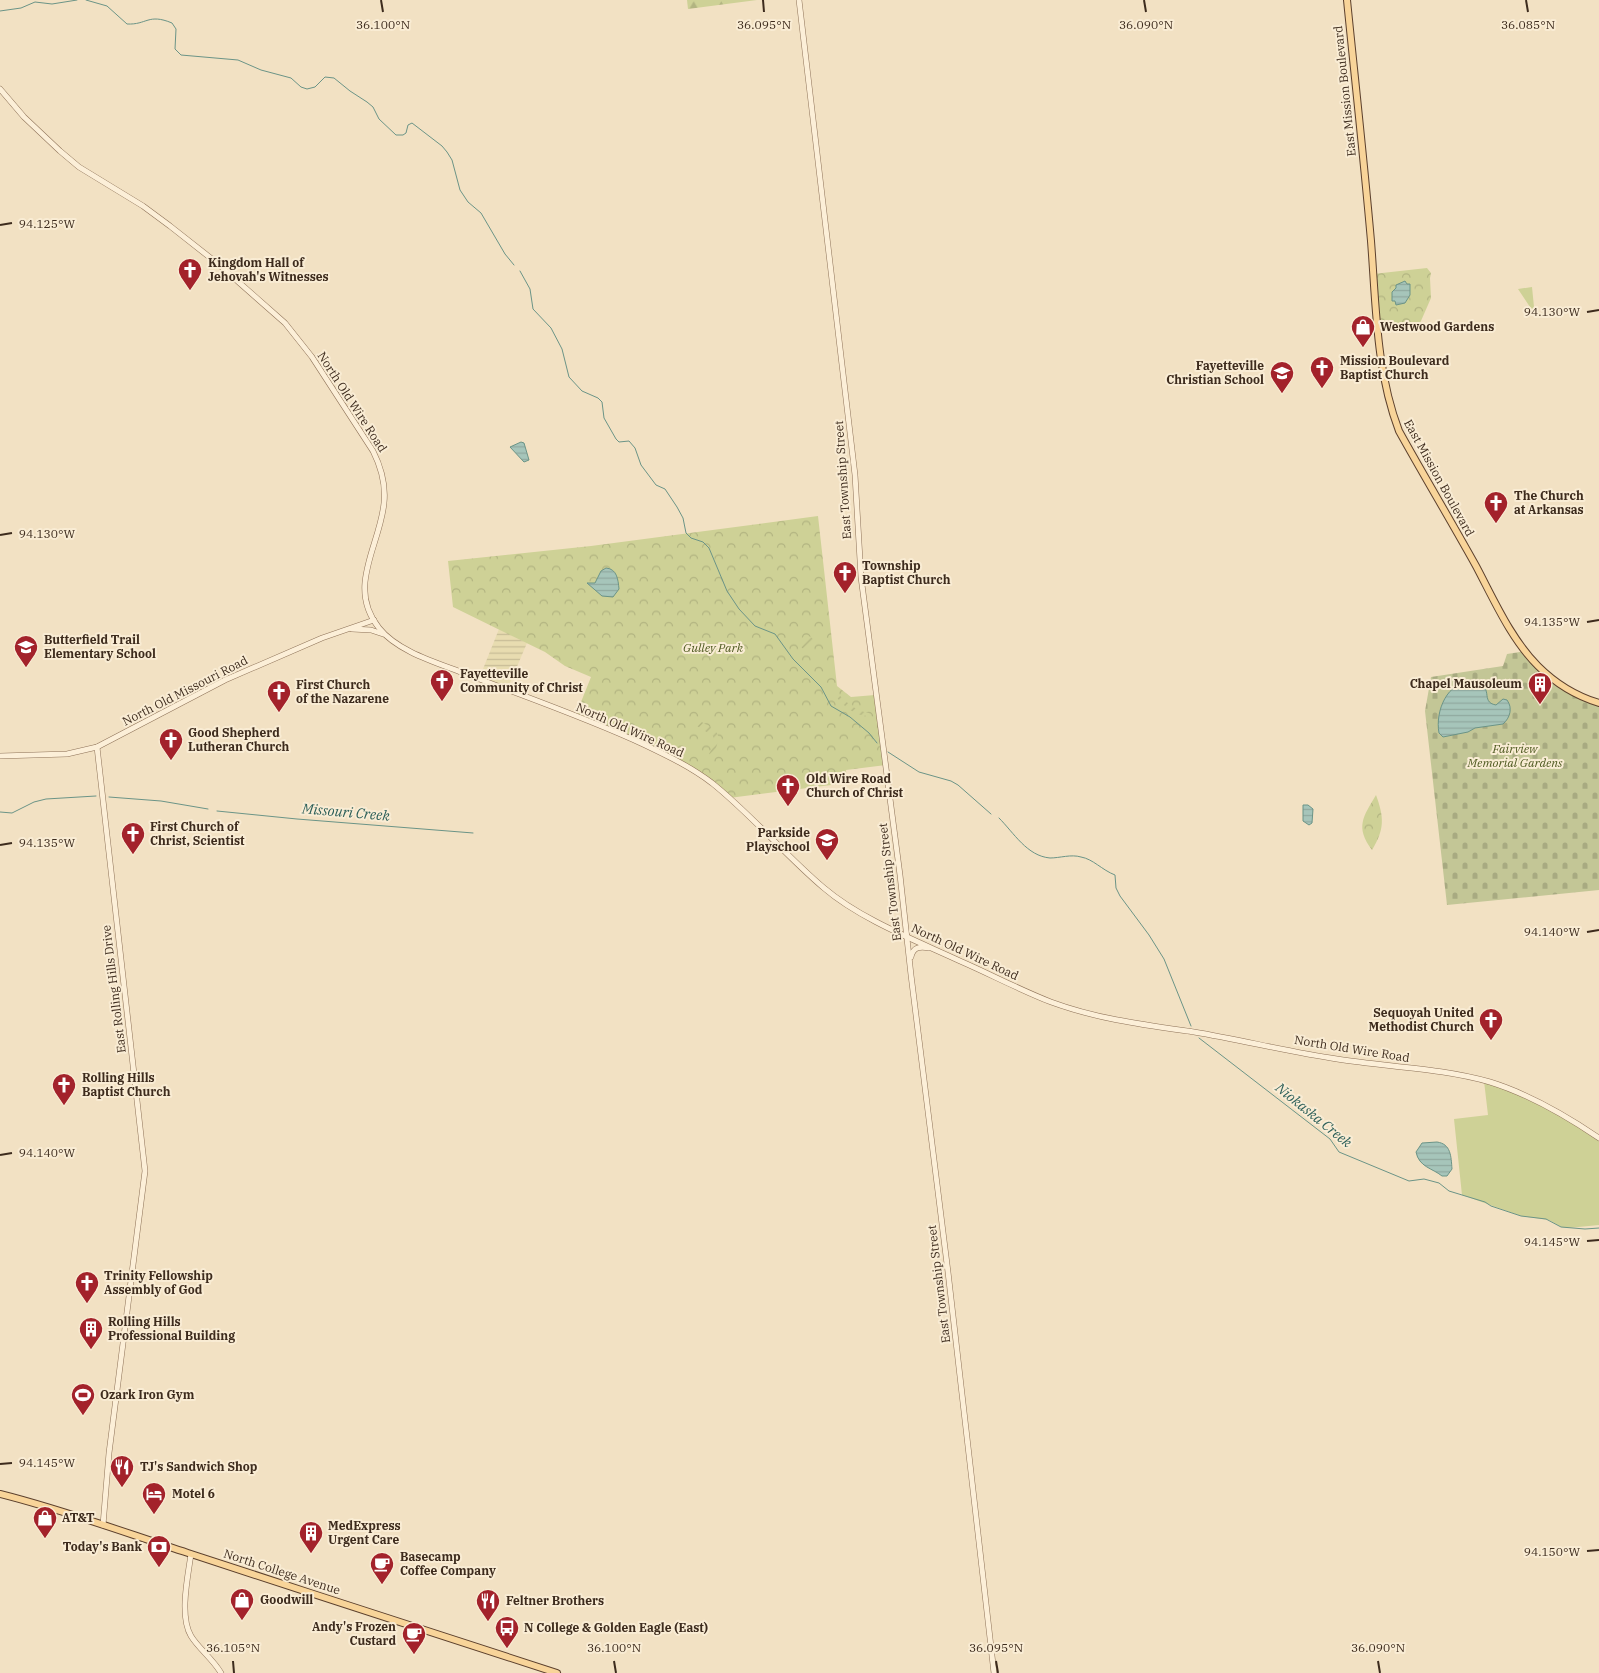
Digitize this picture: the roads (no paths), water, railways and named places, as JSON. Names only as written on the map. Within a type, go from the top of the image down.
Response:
[{"type":"main road","name":"East Mission Boulevard","points":[[1347,0],[1364,159],[1382,366],[1392,412],[1399,431],[1504,618],[1526,651],[1537,665],[1558,683],[1580,696],[1599,703]]},
{"type":"main road","name":"North College Avenue","points":[[0,1494],[103,1525],[557,1673]]},
{"type":"street","name":"East Township Street","points":[[799,0],[855,475],[861,577],[948,1272],[994,1673]]},
{"type":"street","name":"North Old Wire Road","points":[[0,89],[24,117],[60,151],[80,167],[156,216],[262,301],[285,323],[312,357],[379,463],[384,503],[382,518],[366,572],[364,587],[366,602],[374,620],[388,637],[402,647],[641,743],[682,763],[710,782],[739,806],[826,890],[857,910],[907,936],[1048,1001],[1115,1020],[1245,1041],[1334,1059],[1464,1076],[1491,1082],[1534,1099],[1562,1114],[1599,1138]]},
{"type":"street","name":"North Old Missouri Road","points":[[0,756],[68,754],[97,748],[225,680],[316,641],[374,620]]},
{"type":"street","points":[[348,630],[371,630],[388,637]]},
{"type":"street","name":"East Rolling Hills Drive","points":[[97,748],[146,1171],[109,1454],[103,1525]]},
{"type":"street","points":[[909,963],[912,953],[916,948],[934,949]]},
{"type":"street","points":[[191,1554],[185,1607],[187,1627],[191,1637],[221,1673]]},
{"type":"water","points":[[1405,281],[1407,284],[1410,284],[1410,295],[1405,303],[1396,305],[1395,301],[1392,301],[1392,292],[1396,285]]},
{"type":"water","points":[[521,442],[524,443],[529,460],[524,462],[510,447]]},
{"type":"water","points":[[606,568],[613,570],[617,578],[619,589],[613,597],[602,596],[587,583],[595,583],[601,571]]},
{"type":"water","points":[[1473,681],[1484,686],[1488,701],[1491,703],[1496,705],[1503,699],[1507,700],[1510,713],[1507,719],[1503,724],[1475,728],[1468,732],[1443,737],[1439,733],[1438,724],[1441,707],[1445,699],[1456,686],[1464,682]]},
{"type":"water","points":[[1303,805],[1308,805],[1313,809],[1312,823],[1309,825],[1303,821]]},
{"type":"water","points":[[1437,1142],[1445,1145],[1449,1151],[1452,1169],[1447,1176],[1442,1176],[1423,1164],[1416,1152],[1422,1143]]},
{"type":"waterway","name":"Niokaska Creek","points":[[0,11],[21,8],[35,2],[52,4],[77,0]]},
{"type":"waterway","name":"Niokaska Creek","points":[[86,0],[107,6],[127,24],[152,19],[172,23],[176,29],[175,49],[181,55],[238,60],[261,70],[291,78],[301,87],[307,89],[315,87],[325,77],[334,78],[373,107],[379,119],[396,135],[406,133],[408,125],[412,123],[447,152],[452,160],[460,190],[468,202],[481,213],[505,254],[514,265]]},
{"type":"waterway","name":"Niokaska Creek","points":[[520,271],[530,289],[533,309],[551,328],[562,349],[569,377],[582,391],[598,398],[602,402],[604,418],[616,439],[619,442],[629,441],[635,448],[641,465],[656,485],[665,489],[677,507],[683,518],[686,533],[691,538],[703,542],[709,548],[727,591],[739,609],[755,626],[775,634],[793,659],[821,687],[831,706],[850,717],[869,733],[877,743]]},
{"type":"waterway","name":"Niokaska Creek","points":[[888,752],[919,772],[951,781],[958,785],[991,814]]},
{"type":"waterway","name":"Missouri Creek","points":[[0,812],[12,813],[34,802],[46,799],[96,796]]},
{"type":"waterway","name":"Missouri Creek","points":[[109,797],[161,801],[208,809]]},
{"type":"waterway","name":"Missouri Creek","points":[[217,811],[473,833]]},
{"type":"waterway","name":"Niokaska Creek","points":[[999,818],[1034,853],[1050,858],[1073,856],[1085,858],[1115,875],[1116,888],[1120,896],[1164,959],[1191,1026]]},
{"type":"waterway","name":"Niokaska Creek","points":[[1199,1038],[1330,1139],[1339,1152],[1409,1181],[1424,1179],[1439,1183],[1449,1191],[1521,1216],[1546,1219],[1561,1227],[1599,1228]]},
{"type":"place","name":"Kingdom Hall of Jehovah's Witnesses","points":[[190,291]]},
{"type":"place","name":"Westwood Gardens","points":[[1363,348]]},
{"type":"place","name":"Mission Boulevard Baptist Church","points":[[1322,389]]},
{"type":"place","name":"Fayetteville Christian School","points":[[1282,394]]},
{"type":"place","name":"The Church at Arkansas","points":[[1496,524]]},
{"type":"place","name":"Township Baptist Church","points":[[845,594]]},
{"type":"place","name":"Butterfield Trail Elementary School","points":[[26,668]]},
{"type":"place","name":"Fayetteville Community of Christ","points":[[442,702]]},
{"type":"place","name":"Chapel Mausoleum","points":[[1540,705]]},
{"type":"place","name":"First Church of the Nazarene","points":[[279,713]]},
{"type":"place","name":"Good Shepherd Lutheran Church","points":[[171,761]]},
{"type":"place","name":"Old Wire Road Church of Christ","points":[[788,807]]},
{"type":"place","name":"First Church of Christ, Scientist","points":[[133,855]]},
{"type":"place","name":"Parkside Playschool","points":[[827,861]]},
{"type":"place","name":"Sequoyah United Methodist Church","points":[[1491,1041]]},
{"type":"place","name":"Rolling Hills Baptist Church","points":[[64,1106]]},
{"type":"place","name":"Trinity Fellowship Assembly of God","points":[[87,1304]]},
{"type":"place","name":"Rolling Hills Professional Building","points":[[91,1350]]},
{"type":"place","name":"Ozark Iron Gym","points":[[83,1416]]},
{"type":"place","name":"TJ's Sandwich Shop","points":[[122,1488]]},
{"type":"place","name":"Motel 6","points":[[154,1515]]},
{"type":"place","name":"AT&T","points":[[45,1539]]},
{"type":"place","name":"MedExpress Urgent Care","points":[[311,1554]]},
{"type":"place","name":"Today's Bank","points":[[159,1568]]},
{"type":"place","name":"Basecamp Coffee Company","points":[[382,1585]]},
{"type":"place","name":"Goodwill","points":[[242,1621]]},
{"type":"place","name":"Feltner Brothers","points":[[488,1622]]},
{"type":"place","name":"N College & Golden Eagle (East)","points":[[507,1649]]},
{"type":"place","name":"Andy's Frozen Custard","points":[[414,1655]]},
{"type":"park label","name":"Gulley Park","points":[[713,648]]},
{"type":"park label","name":"Fairview Memorial Gardens","points":[[1515,756]]}]
